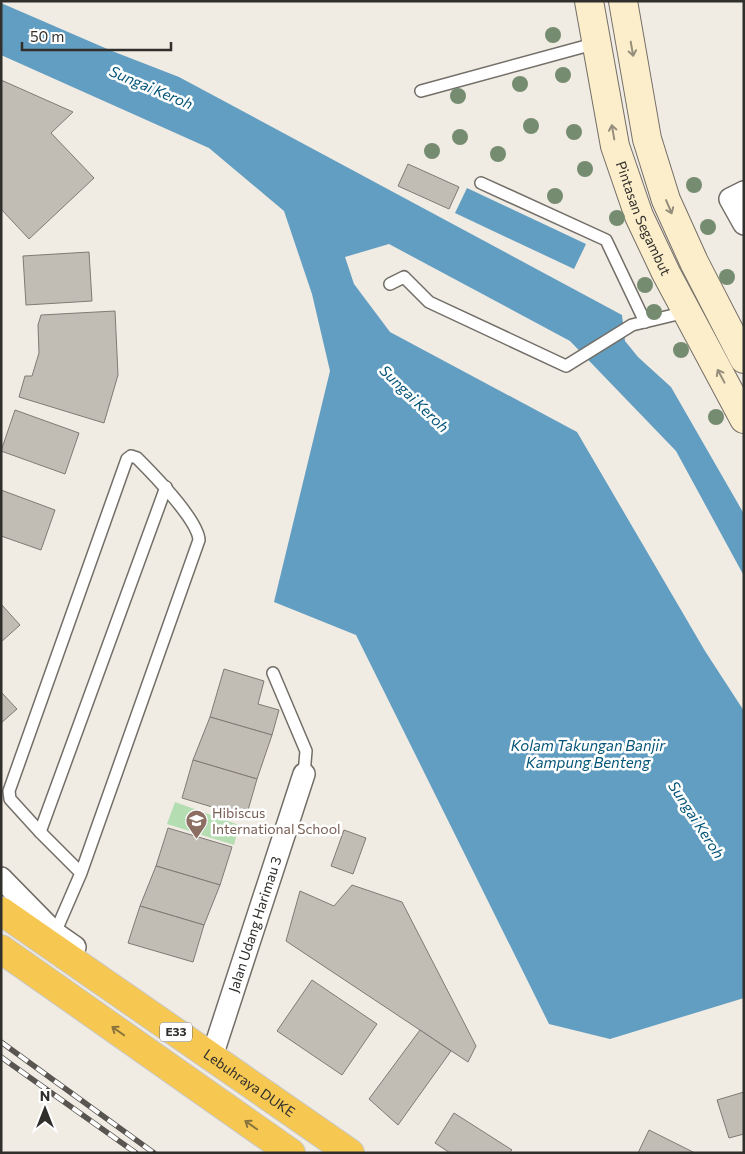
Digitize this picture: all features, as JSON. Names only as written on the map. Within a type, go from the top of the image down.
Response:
[{"type":"highway","name":"Lebuhraya DUKE","points":[[1,911],[350,1153]]},
{"type":"highway","name":"E33","points":[[1,949],[291,1153]]},
{"type":"main road","name":"Pintasan Segambut","points":[[589,1],[615,146],[639,216],[666,273],[744,419]]},
{"type":"main road","name":"Pintasan Segambut","points":[[623,1],[647,139],[666,200],[694,262],[744,359]]},
{"type":"street","points":[[737,196],[744,224]]},
{"type":"street","name":"Jalan Udang Harimau 3","points":[[215,1047],[304,774]]},
{"type":"street","points":[[1,878],[56,933],[364,1153]]},
{"type":"lane","points":[[421,91],[597,42]]},
{"type":"lane","points":[[481,183],[606,240],[645,322]]},
{"type":"lane","points":[[390,284],[404,277],[429,302],[566,366],[632,325],[688,312]]},
{"type":"lane","points":[[56,933],[81,873],[199,540],[197,530],[166,487],[137,458],[131,456],[127,459],[9,792],[10,799],[81,873]]},
{"type":"lane","points":[[40,832],[166,487]]},
{"type":"lane","points":[[273,673],[306,751],[304,774]]},
{"type":"green space","points":[[175,802],[239,825],[234,845],[167,824]]},
{"type":"water","name":"Kolam Takungan Banjir Kampung Benteng","points":[[1,3],[112,51],[179,77],[622,315],[625,341],[638,357],[671,387],[744,514],[744,576],[676,451],[570,341],[389,244],[345,257],[354,284],[390,332],[577,432],[705,651],[744,711],[744,998],[610,1039],[549,1024],[356,635],[274,602],[330,371],[312,294],[284,211],[209,148],[1,55]]},
{"type":"water","points":[[467,188],[586,244],[574,269],[455,213]]},
{"type":"building","points":[[1,80],[73,112],[51,133],[94,178],[29,239],[1,209]]},
{"type":"building","points":[[408,164],[459,187],[449,209],[398,186]]},
{"type":"building","points":[[89,252],[92,301],[26,305],[23,256]]},
{"type":"building","points":[[115,311],[118,375],[104,423],[19,397],[25,376],[32,376],[39,353],[38,325],[41,315]]},
{"type":"building","points":[[15,410],[79,433],[65,474],[1,451]]},
{"type":"building","points":[[1,490],[55,510],[41,550],[1,536]]},
{"type":"building","points":[[1,604],[20,625],[1,642]]},
{"type":"building","points":[[224,669],[264,681],[258,704],[279,710],[272,735],[210,717]]},
{"type":"building","points":[[1,692],[17,709],[1,723]]},
{"type":"building","points":[[210,717],[272,735],[257,779],[193,760]]},
{"type":"building","points":[[193,760],[257,779],[246,817],[182,798]]},
{"type":"building","points":[[168,828],[232,847],[220,885],[156,866]]},
{"type":"building","points":[[344,830],[366,838],[353,874],[331,866]]},
{"type":"building","points":[[156,866],[220,885],[204,925],[140,906]]},
{"type":"building","points":[[352,885],[402,902],[476,1046],[468,1062],[286,941],[300,891],[334,906]]},
{"type":"building","points":[[140,906],[204,925],[193,962],[128,943]]},
{"type":"building","points":[[312,980],[377,1024],[342,1075],[277,1031]]},
{"type":"building","points":[[420,1030],[451,1051],[398,1125],[369,1099]]},
{"type":"building","points":[[744,1092],[744,1134],[729,1138],[717,1100]]},
{"type":"building","points":[[454,1113],[512,1150],[509,1153],[450,1153],[435,1143]]},
{"type":"building","points":[[649,1130],[695,1153],[638,1153]]},
{"type":"railway","points":[[1,1042],[154,1153]]},
{"type":"railway","points":[[1,1057],[136,1153]]},
{"type":"place","name":"Hibiscus International School","points":[[196,840]]},
{"type":"water label","name":"Sungai Keroh","points":[[151,88]]},
{"type":"water label","name":"Sungai Keroh","points":[[414,399]]},
{"type":"water label","name":"Sungai Keroh","points":[[696,820]]}]
